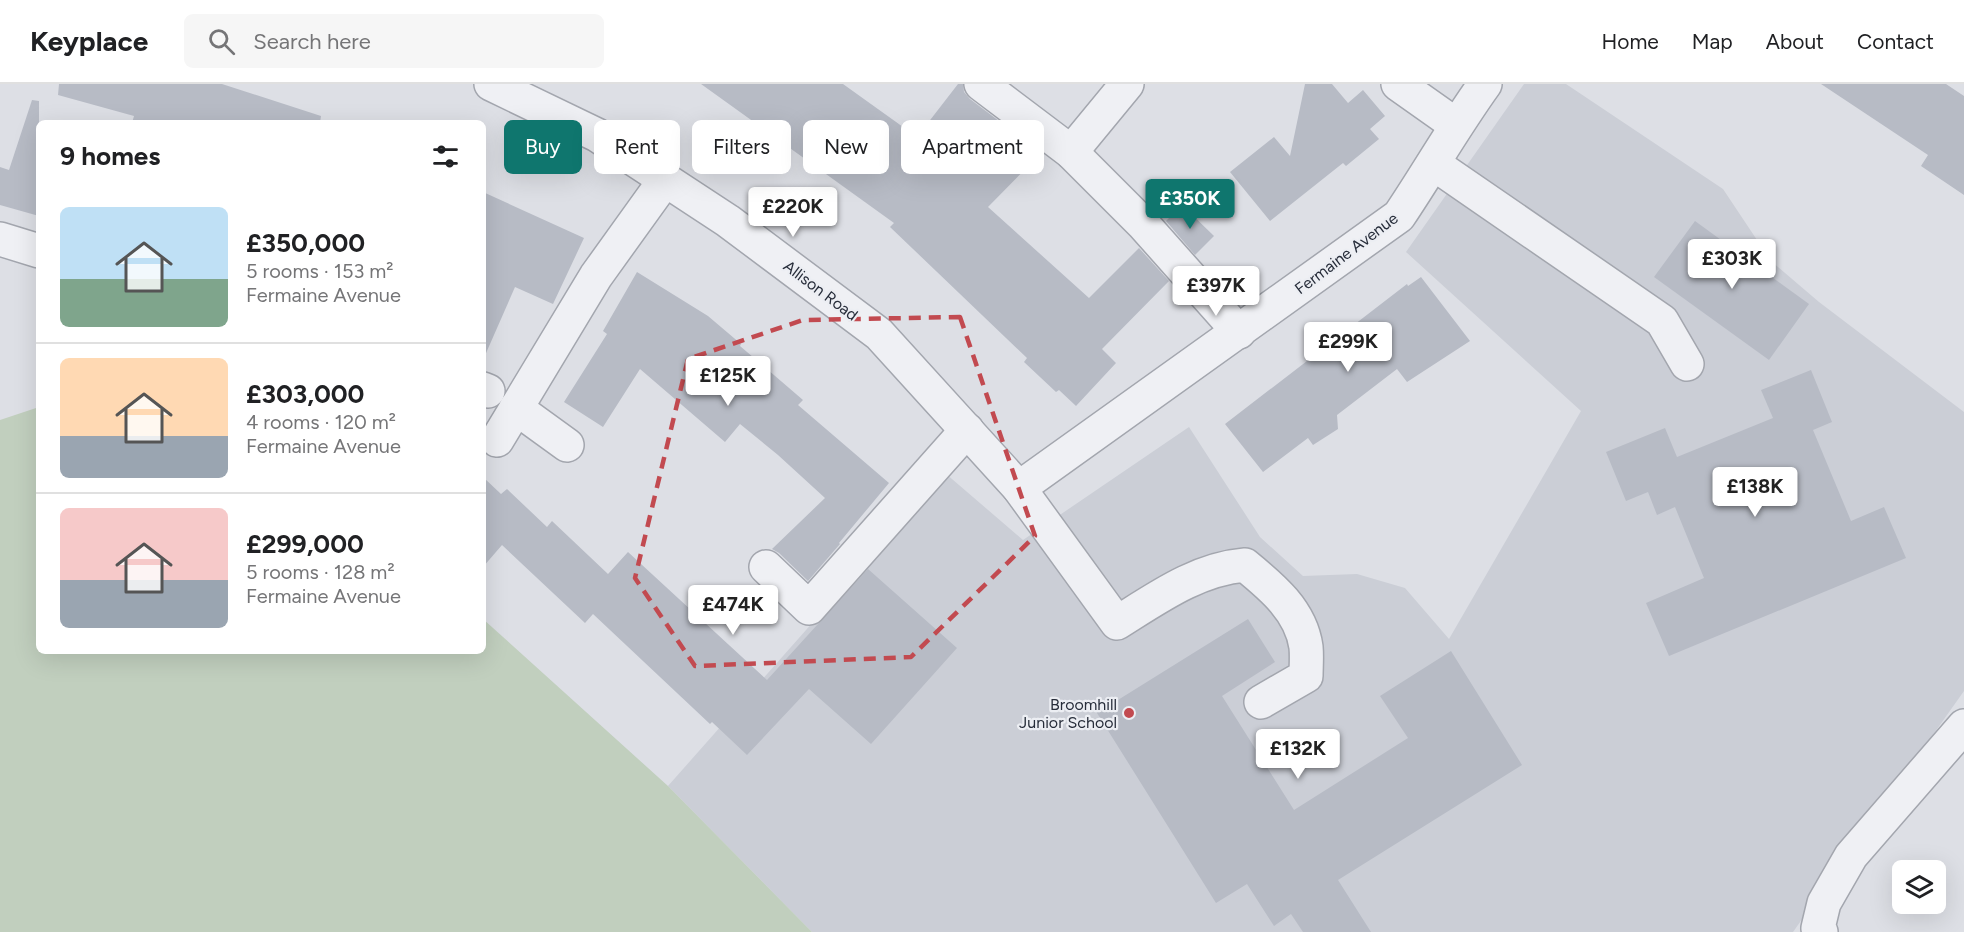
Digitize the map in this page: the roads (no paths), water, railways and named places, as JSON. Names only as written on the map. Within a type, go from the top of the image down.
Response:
[{"type":"street","name":"Allison Road","points":[[492,84],[597,135],[728,222],[879,334],[1019,488],[1117,623],[1179,584],[1229,566],[1245,565],[1275,589],[1297,618],[1306,647],[1306,676],[1261,702]]},
{"type":"street","points":[[981,84],[1071,152],[1143,224],[1239,332]]},
{"type":"street","points":[[1071,152],[1127,84]]},
{"type":"street","points":[[1398,84],[1456,125]]},
{"type":"street","name":"Fermaine Avenue","points":[[1019,488],[1399,216],[1434,164],[1456,125],[1485,84]]},
{"type":"street","points":[[1434,164],[1662,321],[1686,364]]},
{"type":"street","points":[[497,440],[596,276],[665,180]]},
{"type":"street","points":[[0,239],[36,250]]},
{"type":"street","points":[[516,408],[567,445]]},
{"type":"street","points":[[766,567],[809,608],[968,430]]},
{"type":"street","points":[[1821,932],[1818,928],[1824,903],[1851,856],[1964,726]]},
{"type":"place","name":"Broomhill Junior School","points":[[1129,713]]}]
